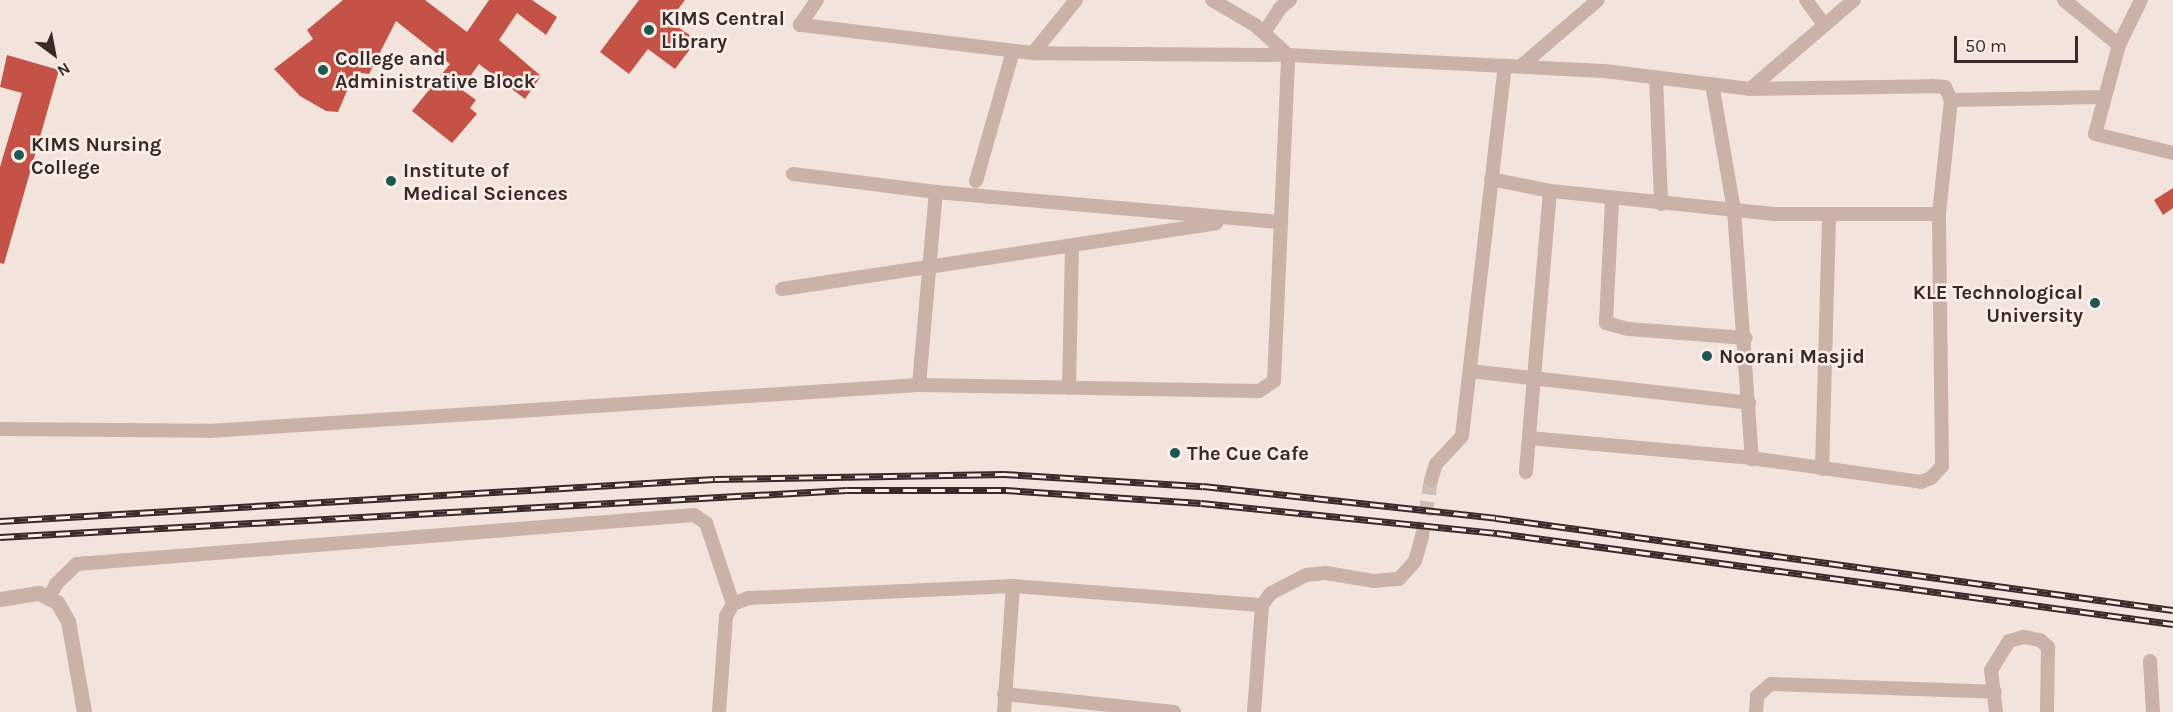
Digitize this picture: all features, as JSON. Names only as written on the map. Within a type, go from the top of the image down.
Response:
[{"type":"street","points":[[818,0],[800,25],[1033,53],[1288,55],[1505,65],[1656,77],[1750,89],[1944,87],[1951,100],[1939,214],[1942,466],[1931,478],[1921,482],[1752,459],[1529,438]]},
{"type":"street","points":[[1033,53],[1076,0]]},
{"type":"street","points":[[1212,0],[1264,33],[1288,55]]},
{"type":"street","points":[[1521,66],[1598,0]]},
{"type":"street","points":[[1806,0],[1823,23]]},
{"type":"street","points":[[1750,89],[1823,23],[1854,0]]},
{"type":"street","points":[[2064,0],[2119,45]]},
{"type":"street","points":[[2141,0],[2119,45],[2103,97],[2095,134],[2173,153]]},
{"type":"street","points":[[1264,33],[1285,3]]},
{"type":"street","points":[[976,181],[1013,51]]},
{"type":"street","points":[[0,429],[209,431],[919,385],[1259,391],[1274,381],[1279,222],[1288,55]]},
{"type":"street","points":[[1431,480],[1436,464],[1462,436],[1505,65]]},
{"type":"street","points":[[1656,77],[1661,204]]},
{"type":"street","points":[[1712,84],[1734,210],[1746,338],[1752,459]]},
{"type":"street","points":[[1951,100],[2103,97]]},
{"type":"street","points":[[793,174],[936,192],[1235,220],[1279,222]]},
{"type":"street","points":[[1491,179],[1550,192],[1612,201],[1829,214],[1939,214]]},
{"type":"street","points":[[919,385],[936,192]]},
{"type":"street","points":[[1526,472],[1550,192]]},
{"type":"street","points":[[1612,201],[1606,323],[1629,329],[1746,338]]},
{"type":"street","points":[[1822,469],[1829,214]]},
{"type":"street","points":[[782,289],[1072,247],[1235,220]]},
{"type":"street","points":[[1069,388],[1072,247]]},
{"type":"street","points":[[1470,371],[1749,403]]},
{"type":"street","points":[[49,598],[56,584],[77,564],[694,515],[706,523],[733,604]]},
{"type":"street","points":[[1254,712],[1262,605],[1271,593],[1306,575],[1326,573],[1374,581],[1399,579],[1415,561],[1422,536]]},
{"type":"street","points":[[719,712],[722,639],[726,616],[733,604],[770,595],[1013,586],[1262,605]]},
{"type":"street","points":[[1004,712],[1013,586]]},
{"type":"street","points":[[0,599],[39,593],[57,602],[68,621],[84,712]]},
{"type":"street","points":[[1996,712],[1991,670],[2008,641],[2040,640],[2048,647],[2047,712]]},
{"type":"street","points":[[2150,662],[2152,712]]},
{"type":"street","points":[[1756,712],[1757,696],[1771,684],[1995,692]]},
{"type":"street","points":[[1004,694],[1125,710],[1174,712]]},
{"type":"building","name":"College and Administrative Block","points":[[343,0],[425,0],[467,32],[489,0],[532,0],[557,17],[546,35],[517,13],[499,40],[541,76],[525,99],[479,64],[461,89],[476,100],[470,108],[477,114],[452,143],[412,111],[450,64],[396,21],[369,74],[355,72],[338,112],[326,111],[300,96],[274,69],[313,39],[307,30]]},
{"type":"building","name":"KIMS Central Library","points":[[639,0],[685,0],[669,21],[697,40],[675,69],[648,49],[629,74],[600,52]]},
{"type":"building","name":"KIMS Nursing College","points":[[7,55],[59,70],[4,264],[0,263],[0,167],[22,93],[0,87]]},
{"type":"building","points":[[2173,188],[2173,208],[2163,215],[2154,200]]},
{"type":"tunnel","points":[[1422,536],[1431,480]]},
{"type":"railway","points":[[0,521],[715,479],[1004,474],[1203,486],[1496,518],[2173,610]]},
{"type":"railway","points":[[0,537],[847,490],[1006,490],[1201,503],[1497,533],[2173,624]]},
{"type":"place","name":"KIMS Central Library","points":[[649,30]]},
{"type":"place","name":"College and Administrative Block","points":[[323,70]]},
{"type":"place","name":"KIMS Nursing College","points":[[19,155]]},
{"type":"place","name":"Institute of Medical Sciences","points":[[391,181]]},
{"type":"place","name":"KLE Technological University","points":[[2095,303]]},
{"type":"place","name":"Noorani Masjid","points":[[1707,356]]},
{"type":"place","name":"The Cue Cafe","points":[[1175,453]]}]
